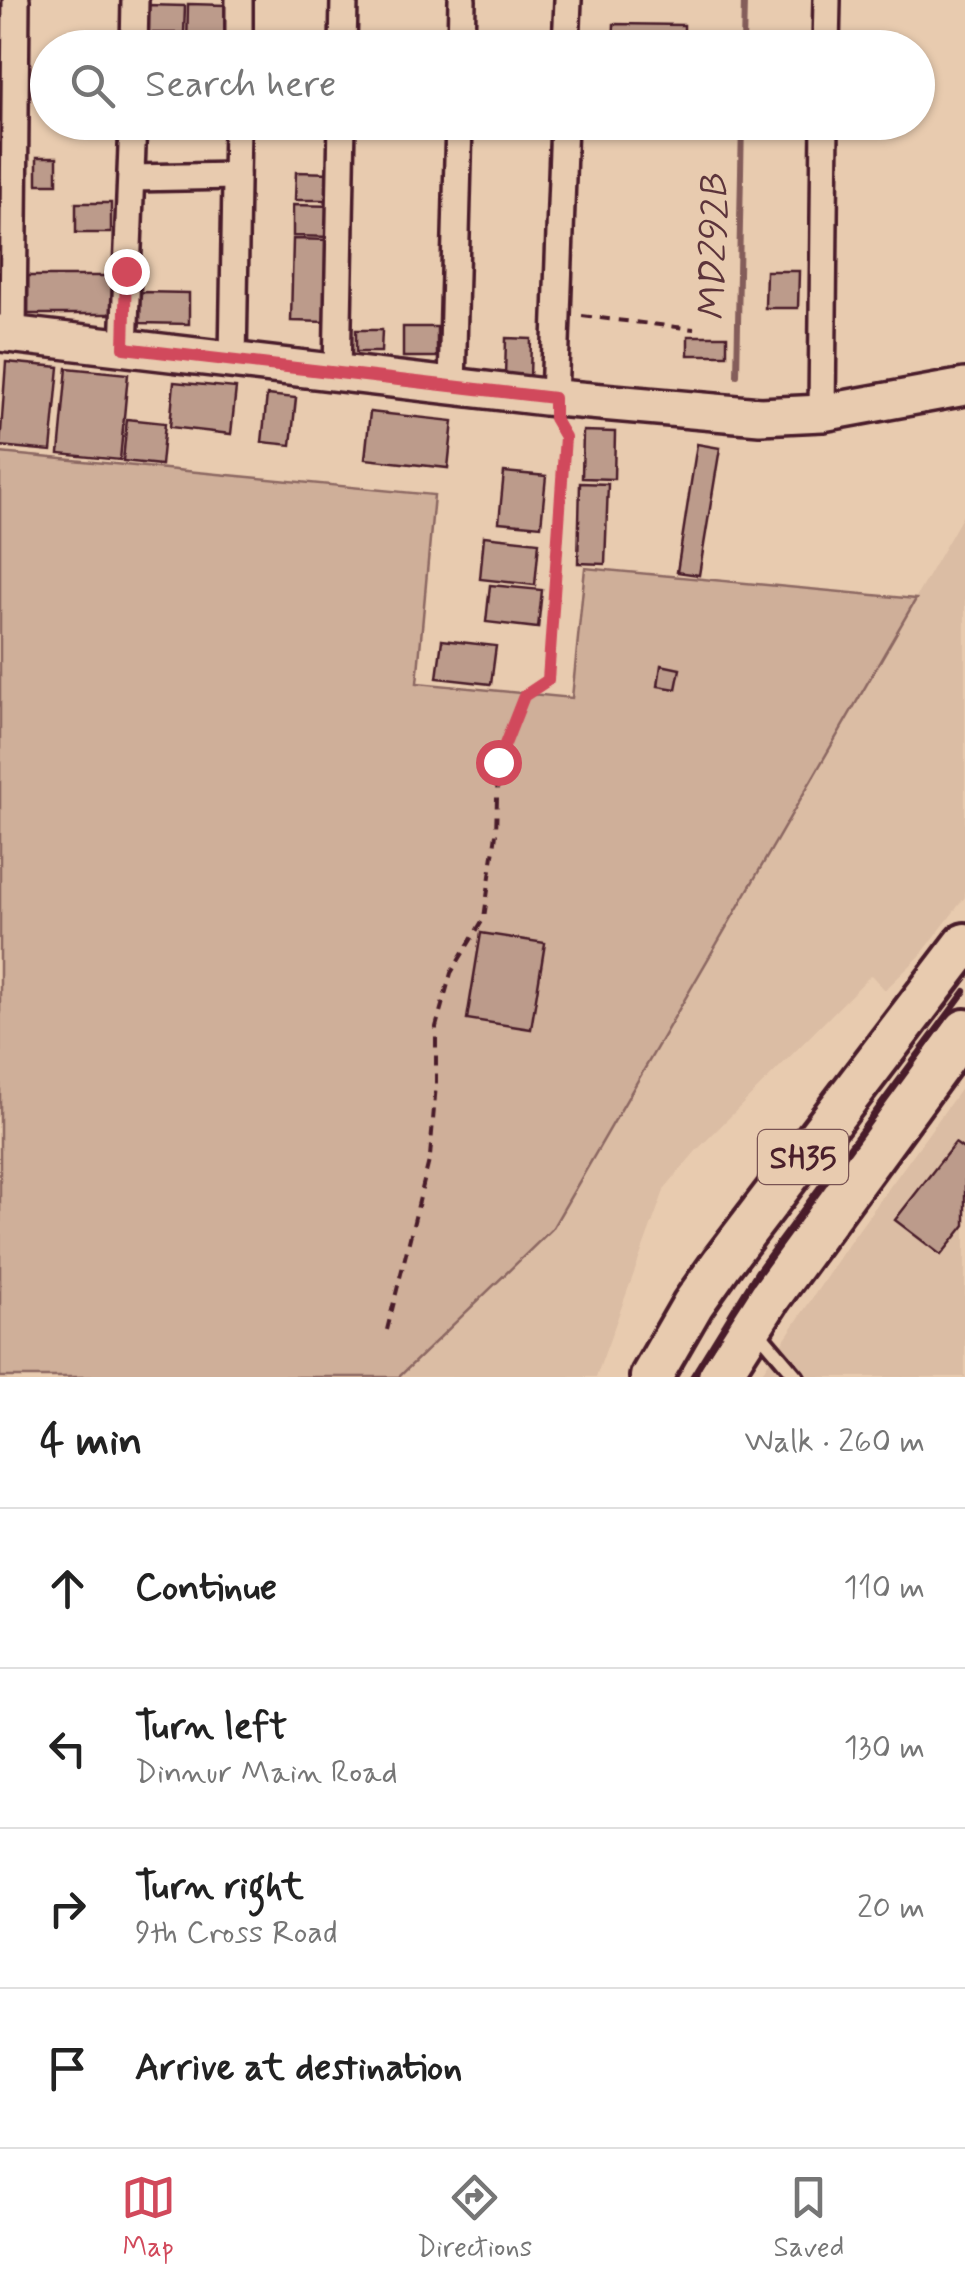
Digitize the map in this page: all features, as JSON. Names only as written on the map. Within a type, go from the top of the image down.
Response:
[{"type":"main road","name":"SH35","points":[[658,1363],[722,1263],[965,944]]},
{"type":"main road","name":"SH35","points":[[719,1377],[752,1324],[965,1030]]},
{"type":"main road","points":[[658,1363],[708,1377]]},
{"type":"street","points":[[16,0],[6,334],[554,398],[760,416],[822,413],[965,387]]},
{"type":"street","points":[[134,0],[134,30]]},
{"type":"street","points":[[239,30],[240,0]]},
{"type":"street","points":[[343,30],[344,0]]},
{"type":"street","points":[[461,30],[462,0]]},
{"type":"street","points":[[567,30],[568,0]]},
{"type":"street","points":[[826,30],[827,0]]},
{"type":"street","points":[[124,348],[133,140]]},
{"type":"street","points":[[234,362],[237,140]]},
{"type":"street","points":[[336,373],[342,140]]},
{"type":"street","points":[[452,386],[459,140]]},
{"type":"street","points":[[554,398],[563,140]]},
{"type":"street","points":[[822,413],[825,140]]},
{"type":"street","points":[[132,178],[236,176]]},
{"type":"lane","points":[[752,1324],[797,1377]]},
{"type":"path","points":[[557,314],[694,329]]},
{"type":"path","points":[[387,1330],[430,1157],[436,1027],[450,972],[484,918],[496,834],[498,762],[524,696],[548,680],[565,437],[554,418],[554,398]]},
{"type":"shaded area","points":[[0,453],[434,495],[417,683],[572,698],[585,568],[916,599],[552,1229],[399,1377],[0,1377]]},
{"type":"shaded area","points":[[965,512],[965,897],[920,956],[885,990],[871,975],[696,1151],[665,1188],[596,1377],[399,1377],[552,1229]]},
{"type":"shaded area","points":[[965,1083],[965,1377],[759,1377],[852,1239]]},
{"type":"building","points":[[188,4],[226,5],[225,30],[187,30]]},
{"type":"building","points":[[146,5],[185,6],[184,30],[146,30]]},
{"type":"building","points":[[614,24],[684,25],[684,30],[614,30]]},
{"type":"building","points":[[37,157],[57,157],[57,184],[37,184]]},
{"type":"building","points":[[296,172],[332,173],[331,200],[295,200]]},
{"type":"building","points":[[76,203],[111,203],[111,233],[76,233]]},
{"type":"building","points":[[293,205],[333,206],[333,237],[293,236]]},
{"type":"building","points":[[293,239],[330,240],[328,322],[291,321]]},
{"type":"building","points":[[766,271],[799,271],[798,308],[765,308]]},
{"type":"building","points":[[28,276],[112,276],[112,314],[28,314]]},
{"type":"building","points":[[140,292],[189,293],[189,324],[140,323]]},
{"type":"building","points":[[403,327],[437,327],[437,357],[403,357]]},
{"type":"building","points":[[356,330],[382,330],[381,352],[356,352]]},
{"type":"building","points":[[688,336],[727,336],[727,355],[688,355]]},
{"type":"building","points":[[506,338],[531,339],[530,379],[505,378]]},
{"type":"building","points":[[6,362],[59,367],[51,451],[0,446]]},
{"type":"building","points":[[67,368],[128,374],[120,460],[59,454]]},
{"type":"building","points":[[174,382],[236,388],[231,434],[170,427]]},
{"type":"building","points":[[267,395],[296,398],[291,445],[262,442]]},
{"type":"building","points":[[370,412],[453,421],[448,468],[365,459]]},
{"type":"building","points":[[127,419],[165,423],[161,465],[123,461]]},
{"type":"building","points":[[583,431],[615,432],[614,479],[582,478]]},
{"type":"building","points":[[697,444],[720,448],[699,575],[677,572]]},
{"type":"building","points":[[504,472],[546,476],[541,526],[499,522]]},
{"type":"building","points":[[580,483],[608,484],[605,564],[578,563]]},
{"type":"building","points":[[484,536],[539,542],[535,585],[480,579]]},
{"type":"building","points":[[490,585],[542,590],[538,628],[486,622]]},
{"type":"building","points":[[442,640],[496,646],[491,684],[437,678]]},
{"type":"building","points":[[661,665],[680,669],[676,689],[658,686]]},
{"type":"building","points":[[481,933],[545,943],[531,1029],[467,1019]]},
{"type":"building","points":[[955,1143],[965,1150],[965,1225],[941,1255],[895,1220]]},
{"type":"waterway","name":"MD292B","points":[[743,30],[744,0]]},
{"type":"waterway","name":"MD292B","points":[[737,375],[742,140]]},
{"type":"railway","points":[[692,1377],[757,1272],[965,991]]},
{"type":"route","points":[[126,271],[124,348],[554,398],[554,418],[565,437],[548,680],[524,696],[498,762]]}]
